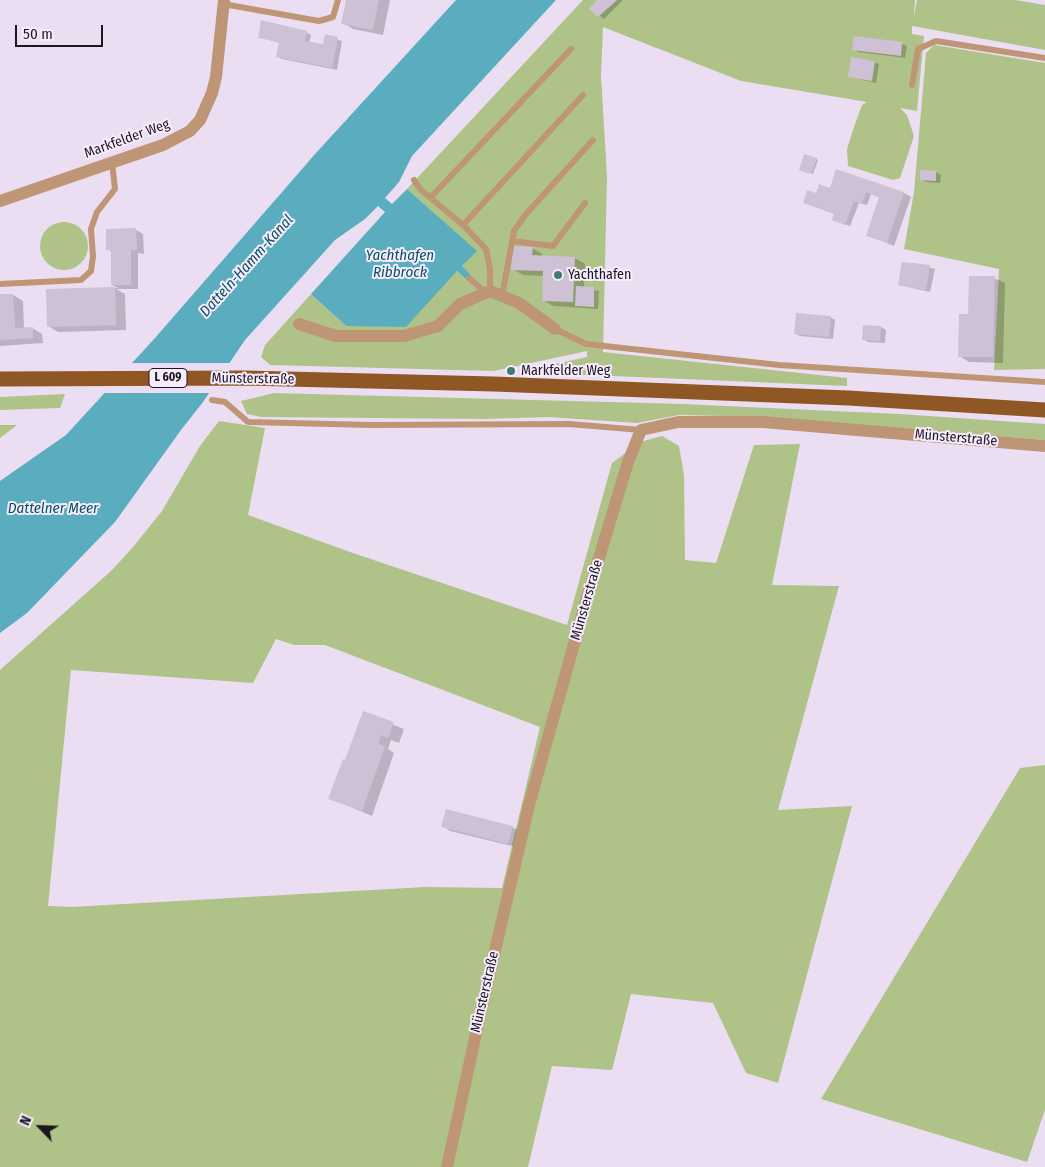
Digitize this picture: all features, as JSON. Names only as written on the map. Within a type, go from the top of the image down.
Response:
[{"type":"main road","name":"Münsterstraße","points":[[0,379],[245,378],[494,384],[799,396],[1045,410]]},
{"type":"street","name":"Markfelder Weg","points":[[0,201],[163,145],[190,131],[200,120],[212,93],[216,77],[224,2]]},
{"type":"street","points":[[299,324],[336,336],[404,336],[438,326],[460,304],[488,292],[519,303],[555,330]]},
{"type":"street","name":"Münsterstraße","points":[[447,1167],[529,806],[588,592],[628,462],[641,430],[657,425],[678,422],[763,422],[1045,446]]},
{"type":"lane","points":[[224,2],[319,21],[333,17],[338,0]]},
{"type":"lane","points":[[912,84],[918,49],[936,41],[1045,58]]},
{"type":"lane","points":[[431,197],[571,49]]},
{"type":"lane","points":[[463,225],[583,95]]},
{"type":"lane","points":[[502,296],[514,231],[526,214],[594,140]]},
{"type":"lane","points":[[0,284],[81,280],[91,271],[93,256],[90,229],[97,212],[115,189],[112,162]]},
{"type":"lane","points":[[414,180],[420,190],[431,197],[463,225],[486,249],[490,269],[488,292]]},
{"type":"lane","points":[[512,241],[553,246],[585,203]]},
{"type":"lane","points":[[469,278],[488,292]]},
{"type":"lane","points":[[555,330],[586,344],[779,365],[1045,382]]},
{"type":"lane","points":[[212,400],[225,402],[248,422],[371,425],[570,424],[641,430]]},
{"type":"green space","points":[[583,0],[915,0],[914,17],[917,0],[1015,0],[1045,5],[1045,50],[912,26],[912,34],[924,36],[917,111],[900,108],[907,115],[914,136],[900,178],[893,180],[848,166],[847,149],[862,105],[867,102],[741,81],[603,27],[601,75],[607,177],[603,352],[847,378],[847,386],[519,372],[587,357],[587,351],[494,371],[270,365],[261,357],[265,345],[311,294],[346,326],[457,271],[467,280],[462,266],[476,251],[407,189]]},
{"type":"green space","points":[[934,45],[1045,63],[1045,369],[994,370],[999,269],[904,249],[914,192],[926,53]]},
{"type":"green space","points":[[59,222],[69,222],[81,229],[88,241],[88,251],[81,263],[69,270],[59,270],[51,266],[44,259],[40,251],[40,241],[44,233],[51,226]]},
{"type":"green space","points":[[274,393],[683,404],[899,414],[1045,424],[1045,440],[763,417],[679,415],[637,423],[548,417],[485,419],[261,417],[247,414],[241,401]]},
{"type":"green space","points":[[65,394],[60,408],[0,410],[0,397]]},
{"type":"green space","points":[[219,421],[265,428],[248,515],[350,552],[567,625],[612,463],[640,442],[662,436],[679,446],[684,475],[685,560],[716,563],[754,445],[800,444],[772,585],[839,586],[778,810],[852,806],[778,1083],[746,1073],[713,1003],[631,994],[612,1070],[552,1066],[528,1167],[0,1167],[0,670],[112,570],[133,547],[162,511],[200,446]],"holes":[[[276,639],[294,645],[325,645],[540,727],[502,888],[425,887],[71,907],[48,906],[71,670],[253,683]]]},
{"type":"green space","points":[[0,425],[17,425],[0,438]]},
{"type":"green space","points":[[1045,765],[1045,1110],[1027,1162],[821,1099],[1020,768]]},
{"type":"water","name":"Dattelner Meer","points":[[456,0],[556,0],[412,156],[399,182],[385,198],[392,204],[407,189],[477,251],[462,266],[471,275],[467,280],[457,271],[406,327],[346,326],[311,294],[385,212],[378,206],[365,219],[335,240],[245,340],[203,402],[115,522],[27,613],[0,633],[0,481],[66,435],[155,338],[316,153]]},
{"type":"pier","points":[[128,363],[232,363],[213,393],[101,393]]},
{"type":"building","points":[[346,0],[379,0],[373,30],[341,24]]},
{"type":"building","points":[[597,0],[617,0],[598,17],[589,9]]},
{"type":"building","points":[[261,20],[307,31],[305,41],[323,44],[325,34],[338,37],[332,68],[276,57],[279,42],[258,38]]},
{"type":"building","points":[[854,36],[902,42],[901,56],[852,50]]},
{"type":"building","points":[[851,57],[875,61],[872,81],[848,77]]},
{"type":"building","points":[[804,154],[817,158],[811,174],[799,170]]},
{"type":"building","points":[[836,169],[904,192],[887,243],[866,236],[879,197],[866,192],[862,204],[854,201],[845,225],[832,220],[834,213],[803,203],[807,190],[816,193],[819,184],[830,188]]},
{"type":"building","points":[[920,170],[936,171],[936,181],[920,180]]},
{"type":"building","points":[[136,228],[137,250],[131,250],[131,285],[111,285],[111,250],[106,250],[106,229]]},
{"type":"building","points":[[513,246],[533,247],[532,255],[575,257],[573,302],[542,301],[543,271],[511,270]]},
{"type":"building","points":[[902,262],[930,265],[926,290],[898,285]]},
{"type":"building","points":[[969,276],[995,276],[993,357],[958,357],[959,314],[968,314]]},
{"type":"building","points":[[576,286],[594,287],[594,307],[575,306]]},
{"type":"building","points":[[115,287],[116,325],[47,327],[46,289]]},
{"type":"building","points":[[0,294],[13,294],[15,328],[33,327],[33,338],[0,340]]},
{"type":"building","points":[[796,313],[831,316],[829,337],[794,334]]},
{"type":"building","points":[[863,325],[881,326],[880,341],[862,340]]},
{"type":"building","points":[[363,711],[394,722],[388,738],[381,735],[378,744],[385,746],[362,811],[328,799]]},
{"type":"building","points":[[446,809],[513,826],[508,844],[441,827]]},
{"type":"place","name":"Yachthafen","points":[[558,275]]},
{"type":"place","name":"Markfelder Weg","points":[[511,371]]},
{"type":"water label","name":"Yachthafen Ribbrock","points":[[400,264]]},
{"type":"water label","name":"Datteln-Hamm-Kanal","points":[[247,266]]}]
